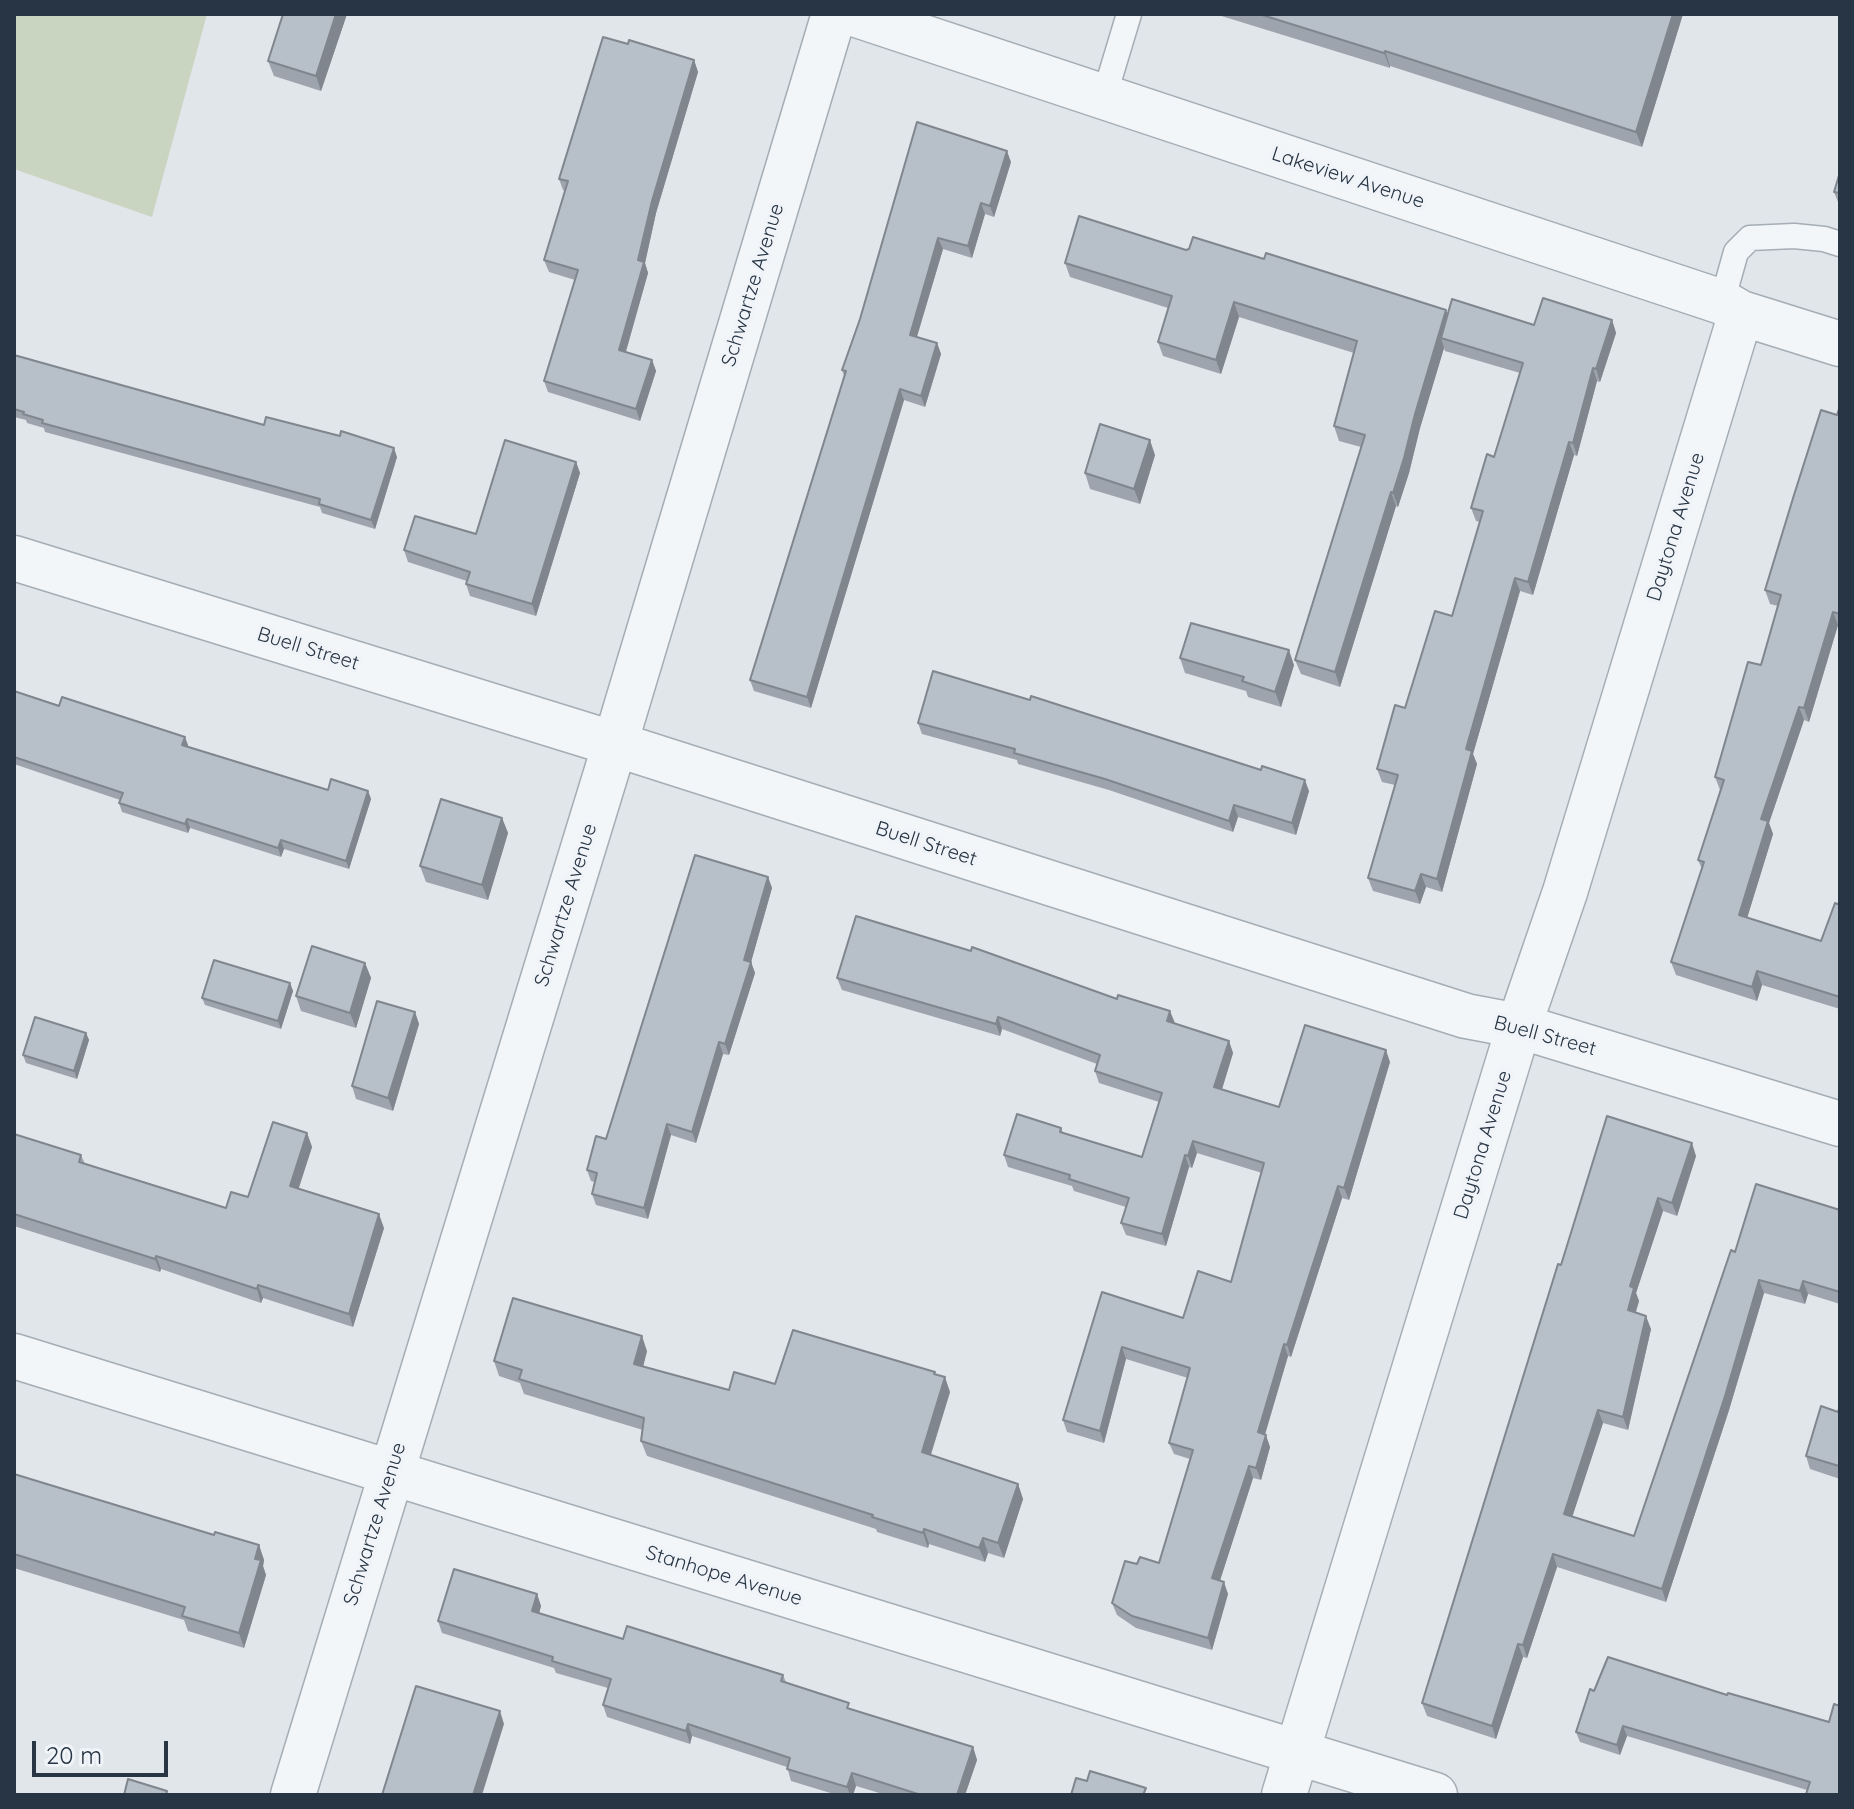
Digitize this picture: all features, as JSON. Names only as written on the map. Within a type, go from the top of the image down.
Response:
[{"type":"street","name":"Schwartze Avenue","points":[[293,1795],[615,744],[834,14]]},
{"type":"street","name":"Lakeview Avenue","points":[[854,14],[1840,344]]},
{"type":"street","name":"Daytona Avenue","points":[[1284,1795],[1519,1026],[1565,892],[1732,307]]},
{"type":"street","name":"Buell Street","points":[[14,558],[615,744],[1466,1016],[1519,1026],[1840,1124]]},
{"type":"street","name":"Stanhope Avenue","points":[[14,1356],[1435,1795]]},
{"type":"lane","points":[[1104,97],[1129,14]]},
{"type":"lane","points":[[1732,307],[1736,252],[1750,238],[1794,236],[1840,244]]},
{"type":"green space","points":[[14,14],[207,14],[152,217],[14,169]]},
{"type":"building","points":[[283,14],[336,14],[316,76],[268,61]]},
{"type":"building","points":[[1259,14],[1673,14],[1636,132]]},
{"type":"building","points":[[603,37],[628,44],[629,40],[694,60],[652,201],[638,260],[644,262],[619,350],[652,360],[636,409],[544,381],[578,270],[544,260],[568,181],[559,179]]},
{"type":"building","points":[[917,122],[1007,151],[990,206],[981,203],[968,246],[938,238],[910,335],[937,343],[921,396],[900,389],[807,697],[750,680],[846,371],[842,370],[860,319]]},
{"type":"building","points":[[1840,172],[1840,193],[1834,192]]},
{"type":"building","points":[[1079,216],[1186,250],[1193,237],[1264,259],[1266,253],[1446,310],[1404,458],[1335,672],[1295,660],[1365,435],[1334,426],[1357,341],[1234,302],[1216,360],[1158,342],[1172,296],[1065,263]]},
{"type":"building","points":[[1543,298],[1612,320],[1596,369],[1593,368],[1573,443],[1569,442],[1528,582],[1515,578],[1466,749],[1472,751],[1437,879],[1421,874],[1415,891],[1368,878],[1398,775],[1377,769],[1395,705],[1405,708],[1435,611],[1452,616],[1483,511],[1471,508],[1487,454],[1494,457],[1523,363],[1441,338],[1452,299],[1534,325]]},
{"type":"building","points":[[14,355],[264,425],[266,417],[340,436],[341,431],[394,448],[371,520],[319,504],[320,499],[42,423],[43,420],[14,409]]},
{"type":"building","points":[[1840,406],[1840,614],[1833,612],[1804,708],[1799,707],[1761,819],[1768,821],[1739,915],[1821,941],[1835,903],[1840,905],[1840,997],[1757,971],[1752,987],[1671,962],[1704,862],[1698,860],[1724,780],[1715,777],[1748,662],[1761,665],[1781,595],[1765,590],[1821,410],[1837,415]]},
{"type":"building","points":[[1100,424],[1150,440],[1134,489],[1085,473]]},
{"type":"building","points":[[505,440],[576,462],[532,604],[466,584],[470,572],[404,550],[415,516],[476,534]]},
{"type":"building","points":[[1191,623],[1289,650],[1275,692],[1242,681],[1244,677],[1180,658]]},
{"type":"building","points":[[933,671],[1030,700],[1031,696],[1261,770],[1262,766],[1305,780],[1292,823],[1234,805],[1229,821],[1105,779],[1014,753],[1015,749],[918,723]]},
{"type":"building","points":[[14,691],[59,706],[62,697],[185,737],[182,745],[328,790],[331,779],[368,791],[346,861],[281,840],[278,848],[187,819],[185,824],[119,803],[123,793],[14,757]]},
{"type":"building","points":[[441,799],[502,818],[482,885],[420,866]]},
{"type":"building","points":[[695,855],[768,877],[744,960],[751,962],[725,1044],[719,1042],[692,1132],[667,1124],[644,1208],[592,1194],[597,1173],[587,1170],[596,1136],[606,1139]]},
{"type":"building","points":[[856,916],[971,951],[972,947],[1117,999],[1118,995],[1170,1011],[1167,1021],[1229,1041],[1214,1087],[1279,1107],[1305,1025],[1386,1050],[1344,1188],[1338,1186],[1287,1345],[1284,1344],[1258,1432],[1266,1435],[1256,1468],[1249,1466],[1212,1578],[1224,1582],[1208,1638],[1132,1616],[1112,1603],[1125,1561],[1137,1564],[1140,1557],[1159,1563],[1193,1450],[1169,1443],[1190,1368],[1122,1347],[1100,1431],[1063,1420],[1102,1292],[1183,1318],[1198,1271],[1231,1282],[1264,1163],[1193,1141],[1188,1156],[1185,1155],[1162,1234],[1121,1223],[1129,1198],[1069,1179],[1070,1175],[1004,1155],[1017,1114],[1061,1128],[1060,1132],[1142,1157],[1162,1093],[1095,1071],[1100,1055],[998,1017],[996,1024],[837,978]]},
{"type":"building","points":[[312,946],[365,963],[350,1013],[296,996]]},
{"type":"building","points":[[214,960],[290,983],[278,1021],[202,998]]},
{"type":"building","points":[[377,1001],[415,1012],[388,1098],[352,1086]]},
{"type":"building","points":[[35,1017],[86,1033],[74,1071],[23,1055]]},
{"type":"building","points":[[1607,1116],[1692,1143],[1672,1203],[1658,1198],[1630,1286],[1634,1288],[1628,1310],[1646,1316],[1623,1417],[1598,1410],[1564,1514],[1634,1536],[1731,1250],[1735,1252],[1756,1184],[1840,1210],[1840,1292],[1803,1281],[1800,1291],[1759,1280],[1662,1589],[1553,1554],[1523,1645],[1518,1644],[1492,1726],[1422,1703]]},
{"type":"building","points":[[273,1122],[307,1133],[290,1186],[379,1214],[349,1314],[258,1285],[257,1289],[156,1256],[155,1259],[14,1214],[14,1134],[81,1155],[79,1162],[226,1208],[231,1192],[248,1197]]},
{"type":"building","points":[[513,1298],[642,1336],[634,1364],[729,1390],[734,1372],[775,1384],[793,1330],[945,1377],[922,1452],[1018,1484],[998,1543],[983,1538],[979,1548],[924,1529],[923,1533],[641,1441],[644,1418],[519,1379],[522,1370],[494,1361]]},
{"type":"building","points":[[1840,1405],[1839,1466],[1806,1456],[1821,1406],[1838,1412]]},
{"type":"building","points":[[14,1474],[214,1535],[215,1532],[259,1545],[255,1559],[261,1560],[239,1633],[182,1616],[185,1607],[14,1554]]},
{"type":"building","points":[[454,1569],[537,1594],[532,1611],[623,1639],[627,1626],[783,1675],[781,1681],[849,1703],[847,1708],[973,1747],[957,1795],[921,1795],[852,1773],[847,1787],[787,1769],[790,1758],[688,1724],[686,1731],[603,1705],[611,1679],[552,1661],[553,1657],[438,1621]]},
{"type":"building","points":[[1608,1657],[1727,1695],[1829,1722],[1834,1704],[1840,1706],[1840,1795],[1806,1794],[1810,1782],[1623,1726],[1617,1745],[1576,1732],[1590,1689],[1594,1691]]},
{"type":"building","points":[[416,1686],[500,1711],[473,1795],[382,1795]]},
{"type":"building","points":[[1090,1771],[1146,1788],[1143,1795],[1071,1795],[1076,1778],[1087,1781]]},
{"type":"building","points":[[128,1779],[167,1791],[166,1795],[124,1795]]}]
